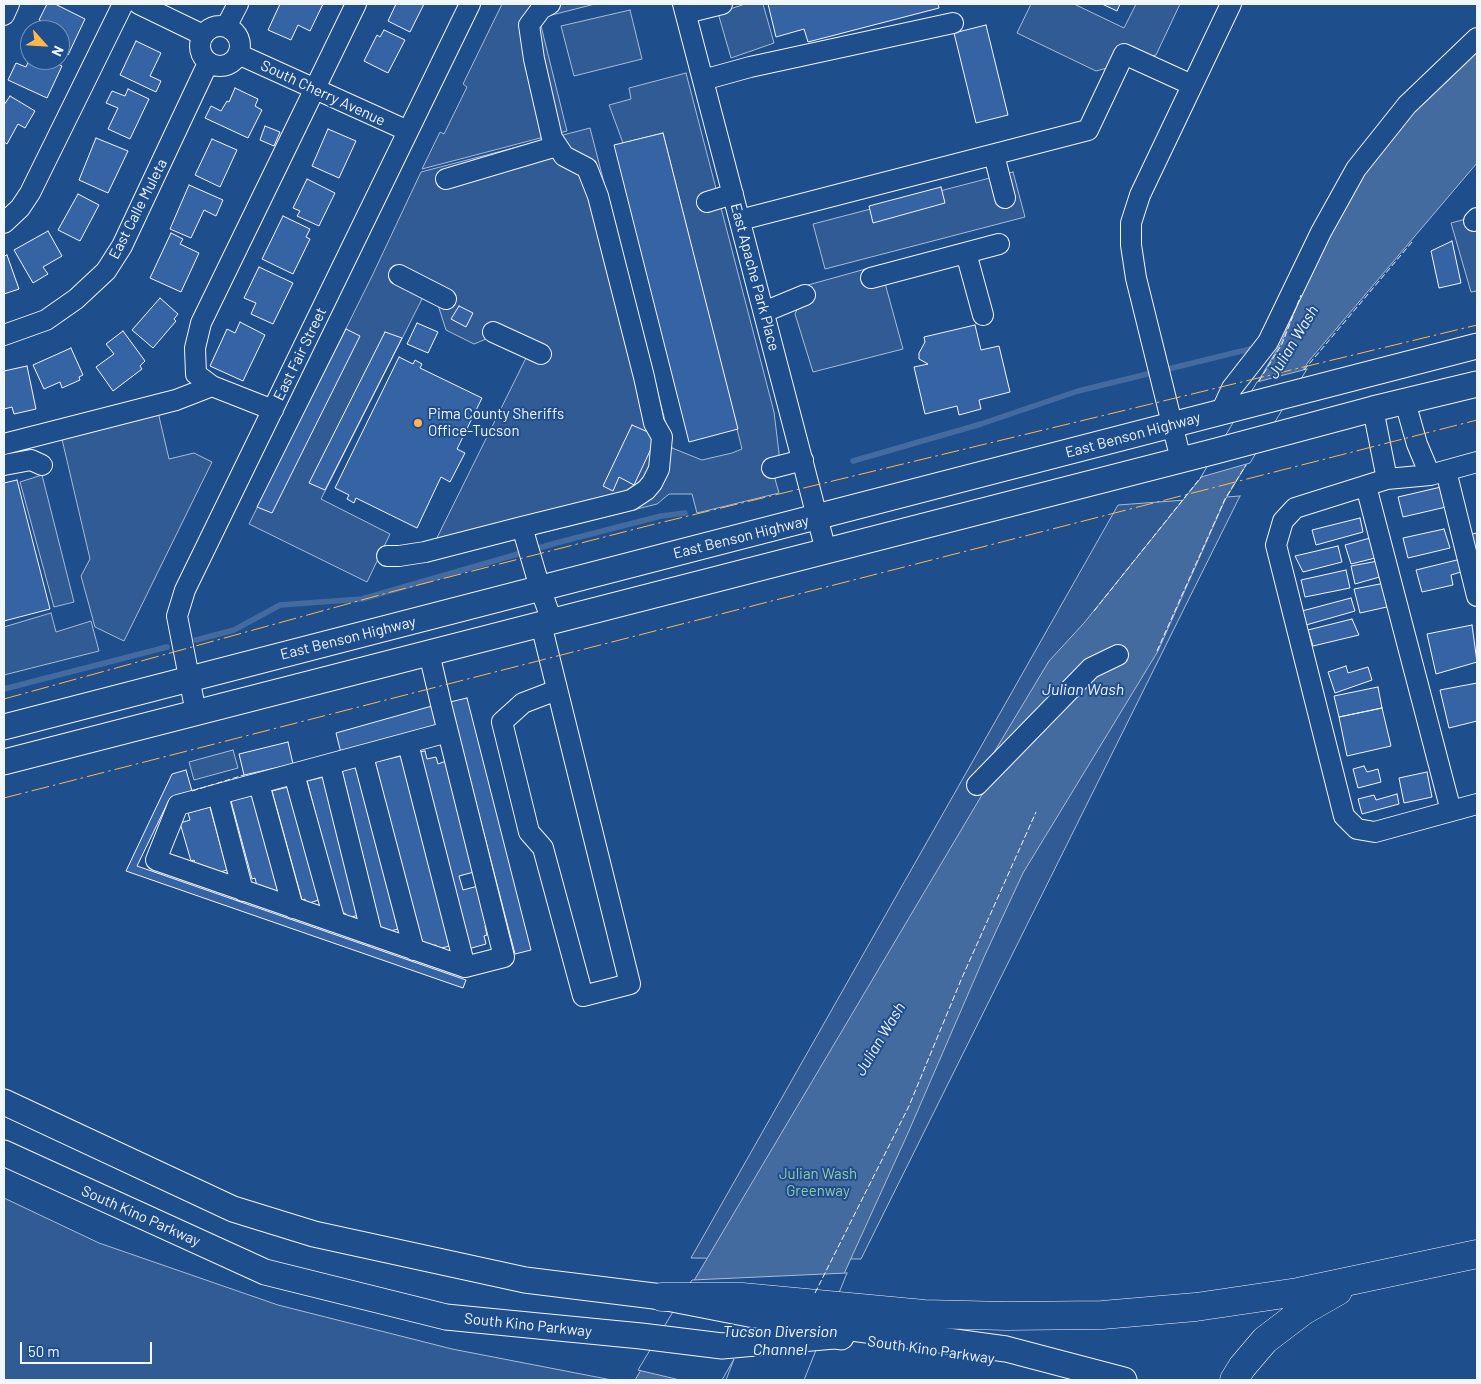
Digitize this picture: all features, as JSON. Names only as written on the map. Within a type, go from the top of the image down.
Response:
[{"type":"highway","points":[[662,1297],[742,1296],[841,1323],[924,1314],[969,1316],[1102,1314],[1196,1307],[1298,1292],[1477,1254]]},
{"type":"highway","points":[[1234,1380],[1242,1367],[1265,1340],[1303,1310],[1361,1278]]},
{"type":"main road","name":"East Benson Highway","points":[[4,726],[1477,346]]},
{"type":"main road","points":[[4,762],[1373,409],[1477,384]]},
{"type":"main road","points":[[4,1102],[234,1209],[314,1234],[525,1280],[662,1297]]},
{"type":"main road","name":"South Kino Parkway","points":[[4,1153],[265,1272],[446,1317],[722,1346],[841,1323],[1006,1350],[1124,1380]]},
{"type":"main road","name":"South Kino Parkway","points":[[841,1323],[1078,1380]]},
{"type":"street","points":[[4,15],[10,4]]},
{"type":"street","points":[[4,223],[20,208],[30,193],[123,4]]},
{"type":"street","points":[[139,4],[203,35]]},
{"type":"street","points":[[226,27],[238,4]]},
{"type":"street","points":[[273,410],[212,386],[196,374],[195,348],[201,323],[356,4]]},
{"type":"street","name":"East Fair Street","points":[[196,713],[177,616],[182,599],[470,4]]},
{"type":"street","points":[[387,556],[527,543],[631,500],[646,490],[659,469],[662,437],[654,423],[598,196],[587,168],[564,156],[552,138],[524,23],[550,4]]},
{"type":"street","points":[[684,8],[722,4]]},
{"type":"street","points":[[1181,460],[1136,278],[1130,245],[1131,223],[1140,195],[1231,4]]},
{"type":"street","name":"East Apache Park Place","points":[[684,8],[826,551]]},
{"type":"street","points":[[703,80],[750,67],[953,23]]},
{"type":"street","points":[[214,27],[226,27],[232,30],[240,41],[238,54],[235,59],[220,66],[208,63],[201,53],[200,47],[203,35],[214,27]]},
{"type":"street","points":[[1232,409],[1232,388],[1268,342],[1321,232],[1356,169],[1408,105],[1477,38]]},
{"type":"street","name":"South Cherry Avenue","points":[[238,54],[408,131]]},
{"type":"street","points":[[740,220],[1088,130],[1124,54],[1192,85]]},
{"type":"street","name":"East Calle Muleta","points":[[4,335],[46,320],[76,299],[106,270],[122,246],[208,63]]},
{"type":"street","points":[[446,179],[557,146]]},
{"type":"street","points":[[994,154],[1005,198]]},
{"type":"street","points":[[707,202],[733,194]]},
{"type":"street","points":[[871,278],[1000,244]]},
{"type":"street","points":[[966,253],[982,315]]},
{"type":"street","points":[[398,275],[446,299]]},
{"type":"street","points":[[764,312],[805,295]]},
{"type":"street","points":[[493,332],[541,354]]},
{"type":"street","points":[[4,444],[176,400],[212,386]]},
{"type":"street","points":[[1405,402],[1416,444],[1438,473],[1477,596]]},
{"type":"street","points":[[1373,409],[1387,479]]},
{"type":"street","points":[[4,465],[31,460],[42,465]]},
{"type":"street","points":[[772,468],[803,460]]},
{"type":"street","points":[[1477,462],[1438,473],[1387,479],[1294,508],[1283,521],[1276,545],[1344,816],[1357,829],[1375,832],[1477,804]]},
{"type":"street","points":[[1366,486],[1451,811]]},
{"type":"street","points":[[527,543],[540,588],[557,690],[630,984],[583,996],[543,848],[529,832],[502,722],[523,703],[557,690]]},
{"type":"street","points":[[429,653],[504,957],[465,968],[156,860],[178,805],[448,732]]},
{"type":"street","points":[[977,785],[1091,668],[1118,655]]},
{"type":"street","points":[[408,744],[465,968]]},
{"type":"street","points":[[363,756],[414,950]]},
{"type":"street","points":[[330,765],[372,935]]},
{"type":"street","points":[[294,774],[335,922]]},
{"type":"street","points":[[259,784],[293,908]]},
{"type":"street","points":[[218,795],[243,890]]},
{"type":"shaded area","points":[[502,4],[595,4],[548,16],[541,26],[567,131],[422,169],[440,132],[444,134],[467,87],[463,84]]},
{"type":"shaded area","points":[[745,4],[763,4],[774,43],[731,58],[718,13]]},
{"type":"shaded area","points":[[1031,4],[1074,4],[1124,28],[1136,4],[1180,4],[1156,55],[1096,71],[1017,33]]},
{"type":"shaded area","points":[[630,10],[642,59],[574,76],[561,26]]},
{"type":"shaded area","points":[[686,73],[774,412],[779,453],[775,479],[779,493],[697,513],[692,494],[669,494],[657,504],[425,562],[526,358],[486,339],[474,344],[446,330],[438,305],[423,297],[321,499],[390,534],[367,582],[249,524],[373,274],[421,172],[590,128],[672,448],[702,460],[742,449],[663,133],[623,143],[609,105],[631,99],[629,88]]},
{"type":"shaded area","points":[[1013,172],[1025,217],[825,269],[813,224]]},
{"type":"shaded area","points":[[1477,216],[1477,291],[1471,292],[1451,223]]},
{"type":"shaded area","points":[[880,265],[903,349],[813,372],[795,314],[808,285]]},
{"type":"shaded area","points":[[158,412],[169,459],[194,453],[212,462],[124,641],[95,627],[81,576],[90,559],[61,435]]},
{"type":"shaded area","points":[[42,475],[74,602],[54,607],[20,482]]},
{"type":"shaded area","name":"Julian Wash Greenway","points":[[1240,496],[861,1259],[691,1258],[1118,505]]},
{"type":"shaded area","points":[[51,613],[56,632],[91,621],[99,651],[4,675],[4,627]]},
{"type":"shaded area","points":[[233,750],[238,768],[194,780],[189,762]]},
{"type":"shaded area","points":[[4,1198],[99,1243],[278,1305],[452,1349],[612,1380],[4,1380]]},
{"type":"water","name":"Julian Wash","points":[[1477,48],[1477,163],[1308,362],[1225,500],[1158,651],[1023,873],[833,1298],[748,1332],[720,1380],[635,1380],[989,783],[984,769],[1049,661],[1084,623],[1200,479],[1281,343],[1341,204],[1379,148],[1436,84]]},
{"type":"pier","points":[[1307,369],[1250,463],[1201,477],[1257,382]]},
{"type":"pier","points":[[847,1273],[804,1380],[726,1380],[734,1359],[722,1380],[680,1380],[638,1370],[692,1280]]},
{"type":"building","points":[[47,4],[55,4],[85,19],[70,51],[70,20],[39,20]]},
{"type":"building","points":[[280,4],[323,4],[310,31],[298,25],[291,40],[268,30]]},
{"type":"building","points":[[396,4],[424,4],[410,32],[388,21]]},
{"type":"building","points":[[768,4],[938,4],[939,8],[808,42],[804,29],[776,37]]},
{"type":"building","points":[[1102,4],[1120,4],[1117,11]]},
{"type":"building","points":[[986,25],[1008,115],[976,123],[954,33]]},
{"type":"building","points":[[384,30],[405,40],[388,73],[364,61],[377,35],[380,37]]},
{"type":"building","points":[[136,41],[161,53],[150,76],[161,81],[156,92],[120,75]]},
{"type":"building","points":[[16,63],[20,65],[20,70],[60,70],[47,98],[8,80]]},
{"type":"building","points":[[235,88],[258,99],[255,106],[262,110],[248,138],[205,118],[211,106],[221,111],[227,101],[229,102]]},
{"type":"building","points":[[128,89],[149,99],[130,139],[108,129],[118,108],[106,103],[112,91],[125,96]]},
{"type":"building","points":[[10,96],[35,111],[25,128],[18,124],[7,144],[4,142],[4,105]]},
{"type":"building","points":[[265,126],[280,132],[274,146],[260,140]]},
{"type":"building","points":[[328,129],[356,141],[339,178],[312,166]]},
{"type":"building","points":[[663,133],[738,429],[689,442],[614,145]]},
{"type":"building","points":[[96,138],[128,151],[108,193],[79,180]]},
{"type":"building","points":[[212,139],[237,150],[220,187],[195,175]]},
{"type":"building","points":[[307,179],[335,193],[319,226],[297,216],[300,211],[293,208]]},
{"type":"building","points":[[189,185],[223,200],[216,216],[204,210],[191,238],[170,229]]},
{"type":"building","points":[[941,187],[945,203],[873,223],[869,206]]},
{"type":"building","points":[[78,194],[99,205],[80,241],[58,230]]},
{"type":"building","points":[[283,216],[310,229],[306,237],[310,239],[293,274],[262,259]]},
{"type":"building","points":[[48,231],[62,256],[43,267],[48,274],[33,283],[14,250]]},
{"type":"building","points":[[171,233],[183,239],[180,244],[199,253],[181,292],[150,278]]},
{"type":"building","points":[[1452,241],[1461,283],[1439,288],[1431,251]]},
{"type":"building","points":[[7,255],[19,289],[4,294],[4,256]]},
{"type":"building","points":[[259,267],[293,283],[273,324],[251,314],[256,303],[244,298]]},
{"type":"building","points":[[160,298],[178,314],[174,319],[176,321],[153,348],[132,330]]},
{"type":"building","points":[[459,306],[473,313],[466,327],[451,319]]},
{"type":"building","points":[[240,322],[265,335],[243,381],[210,366],[227,329],[235,333]]},
{"type":"building","points":[[417,323],[438,332],[428,353],[407,344]]},
{"type":"building","points":[[975,325],[981,350],[999,346],[1010,392],[979,400],[981,409],[959,415],[957,406],[925,414],[914,367],[928,364],[919,359],[919,353],[925,342],[924,337]]},
{"type":"building","points":[[346,329],[360,336],[272,513],[257,507]]},
{"type":"building","points":[[123,331],[145,361],[140,366],[142,369],[113,391],[96,367],[114,354],[106,344]]},
{"type":"building","points":[[385,332],[402,338],[325,490],[309,483]]},
{"type":"building","points":[[71,348],[83,375],[79,377],[80,380],[62,388],[60,382],[44,389],[33,365]]},
{"type":"building","name":"Pima County Sheriffs Office-Tucson","points":[[399,357],[413,364],[415,360],[422,364],[420,368],[482,398],[457,449],[465,453],[450,482],[441,477],[417,528],[356,498],[354,503],[347,499],[349,495],[335,488]]},
{"type":"building","points":[[27,366],[36,409],[14,414],[12,407],[4,409],[4,371]]},
{"type":"building","points":[[632,425],[657,436],[634,485],[619,477],[613,491],[603,486]]},
{"type":"building","points":[[17,480],[50,609],[4,621],[4,483]]},
{"type":"building","points":[[1441,487],[1446,507],[1403,517],[1398,497]]},
{"type":"building","points":[[1360,518],[1363,532],[1316,545],[1312,530]]},
{"type":"building","points":[[1444,529],[1450,548],[1408,558],[1403,538]]},
{"type":"building","points":[[1477,533],[1477,563],[1468,535]]},
{"type":"building","points":[[1370,538],[1375,558],[1351,564],[1345,545]]},
{"type":"building","points":[[1338,546],[1342,562],[1303,572],[1295,556]]},
{"type":"building","points":[[1461,559],[1464,571],[1451,575],[1453,585],[1422,592],[1416,570]]},
{"type":"building","points":[[1378,561],[1383,576],[1355,584],[1351,566]]},
{"type":"building","points":[[1346,570],[1350,588],[1305,597],[1301,580]]},
{"type":"building","points":[[1385,583],[1391,606],[1360,613],[1354,589]]},
{"type":"building","points":[[1351,598],[1355,611],[1306,625],[1302,611]]},
{"type":"building","points":[[1352,619],[1359,635],[1313,646],[1308,630]]},
{"type":"building","points":[[1472,625],[1477,662],[1436,674],[1427,634]]},
{"type":"building","points":[[1346,666],[1348,673],[1368,667],[1372,680],[1335,693],[1328,672]]},
{"type":"building","points":[[1477,683],[1477,721],[1449,728],[1440,690]]},
{"type":"building","points":[[1378,687],[1382,708],[1339,717],[1334,696]]},
{"type":"building","points":[[467,698],[531,950],[515,954],[450,702]]},
{"type":"building","points":[[432,706],[438,726],[341,753],[336,733]]},
{"type":"building","points":[[1382,708],[1391,746],[1347,756],[1339,717]]},
{"type":"building","points":[[288,742],[293,764],[244,775],[239,754]]},
{"type":"building","points":[[425,751],[427,759],[436,757],[438,764],[446,761],[474,872],[459,876],[463,890],[478,886],[488,925],[485,926],[487,935],[484,936],[486,944],[468,949],[419,752]]},
{"type":"building","points":[[401,756],[450,946],[437,949],[436,945],[427,947],[426,943],[421,944],[375,762]]},
{"type":"building","points":[[1364,766],[1367,772],[1378,769],[1381,782],[1358,788],[1353,769]]},
{"type":"building","points":[[357,767],[398,929],[387,932],[386,929],[381,930],[342,771]]},
{"type":"building","points":[[186,770],[192,791],[176,795],[169,800],[137,866],[466,980],[463,988],[126,871],[172,774]]},
{"type":"building","points":[[1427,772],[1432,797],[1404,803],[1399,778]]},
{"type":"building","points":[[324,777],[359,915],[347,918],[345,913],[342,915],[307,781]]},
{"type":"building","points":[[288,787],[319,900],[306,904],[305,899],[302,900],[272,791]]},
{"type":"building","points":[[1397,794],[1399,804],[1362,814],[1358,799],[1374,795],[1376,800]]},
{"type":"building","points":[[254,795],[279,890],[269,892],[268,888],[262,890],[261,885],[257,886],[255,878],[252,879],[231,801]]},
{"type":"building","points":[[210,807],[227,870],[213,874],[207,867],[200,869],[199,864],[196,865],[194,860],[191,861],[180,823],[190,820],[188,813]]},
{"type":"waterway","points":[[853,461],[981,424],[1078,391],[1250,349]]},
{"type":"waterway","points":[[196,640],[234,630],[280,605],[362,599],[556,543],[661,516],[685,513]]},
{"type":"waterway","points":[[4,689],[167,647]]},
{"type":"fence","points":[[1304,370],[1412,242]]},
{"type":"fence","points":[[1259,381],[1282,344],[1301,295]]},
{"type":"fence","points":[[1157,651],[1225,499],[1246,465]]},
{"type":"fence","points":[[1094,611],[1201,477]]},
{"type":"fence","points":[[192,791],[244,775]]},
{"type":"fence","points":[[815,1293],[909,1106],[961,980],[1036,812]]},
{"type":"power","points":[[4,699],[387,593],[651,525],[1477,325]]},
{"type":"power","points":[[4,798],[1477,420]]},
{"type":"place","name":"Pima County Sheriffs Office-Tucson","points":[[418,423]]},
{"type":"water label","name":"Tucson Diversion Channel","points":[[780,1341]]}]
